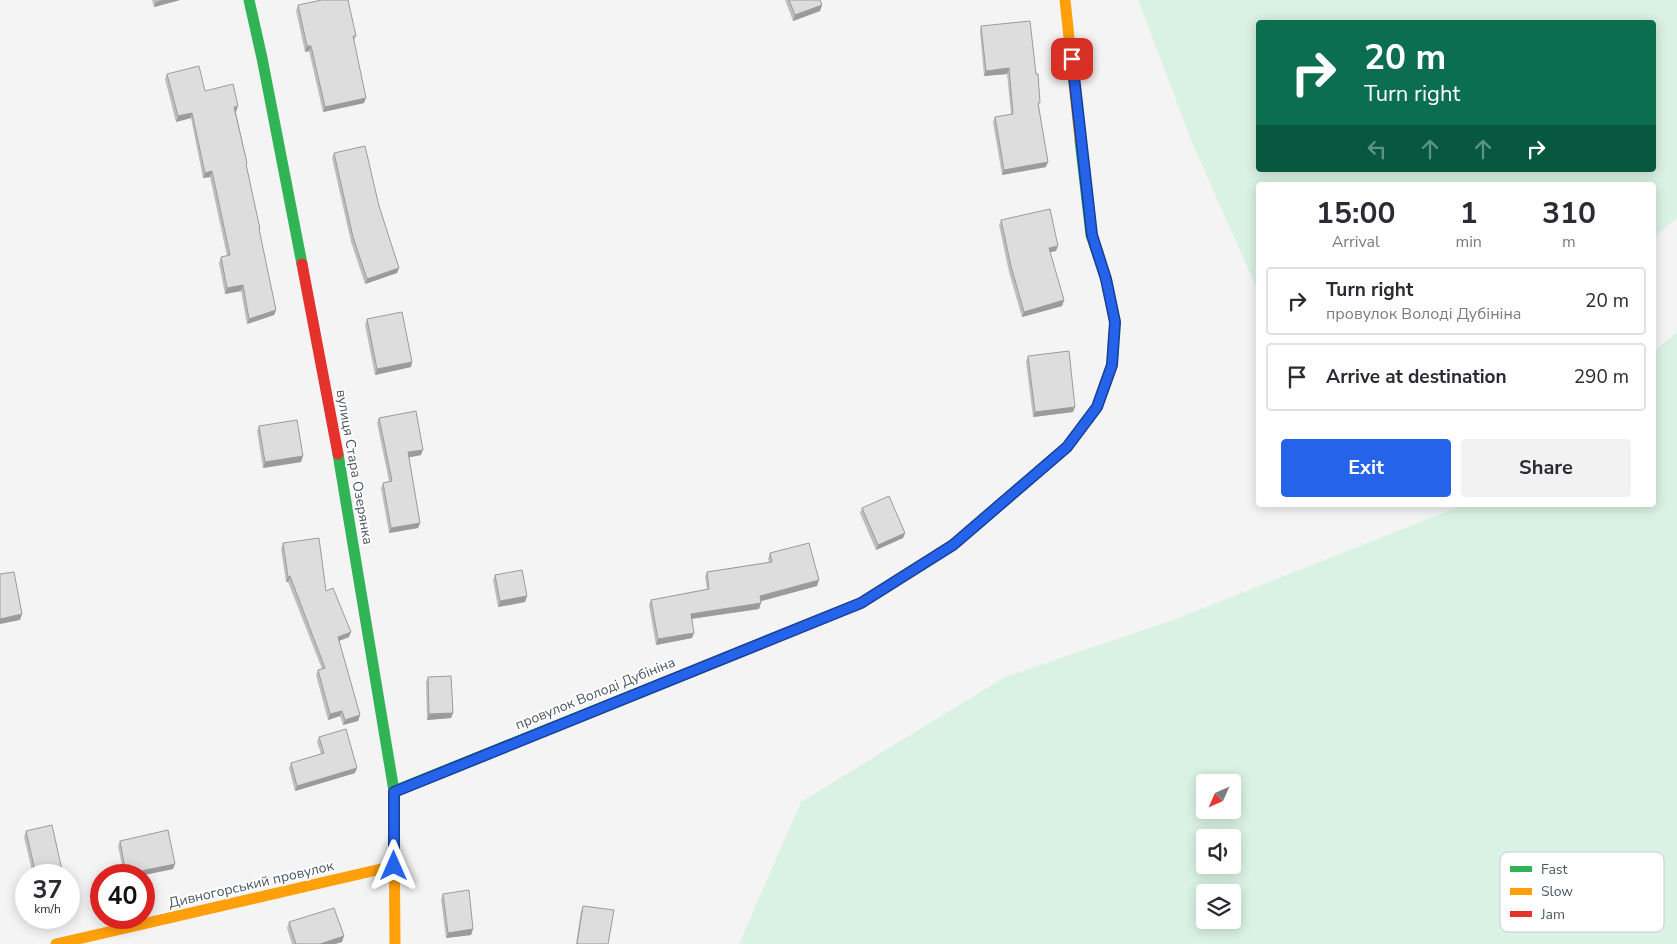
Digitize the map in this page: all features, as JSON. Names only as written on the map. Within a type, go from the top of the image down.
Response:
[{"type":"street","name":"вулиця Стара Озерянка","points":[[249,0],[330,406],[394,792],[395,944]]},
{"type":"street","name":"провулок Володі Дубініна","points":[[394,792],[861,603],[953,545],[1067,447],[1097,407],[1112,365],[1115,322],[1106,279],[1092,235],[1065,0]]},
{"type":"street","name":"Дивногорський провулок","points":[[56,944],[394,866]]},
{"type":"green space","points":[[1138,0],[1677,0],[1677,218],[1656,235],[1656,182],[1256,182],[1256,286],[1194,147]]},
{"type":"green space","points":[[1677,332],[1677,944],[739,944],[801,802],[1005,677],[1176,619],[1458,507],[1656,507],[1656,349]]},
{"type":"building","points":[[322,0],[348,0],[356,36],[353,36],[366,98],[325,107],[311,46],[307,46],[298,5]]},
{"type":"building","points":[[789,0],[820,0],[822,5],[795,15]]},
{"type":"building","points":[[1030,21],[1036,74],[1038,74],[1040,103],[1038,103],[1048,162],[1004,170],[995,117],[1013,114],[1009,68],[986,71],[981,26]]},
{"type":"building","points":[[199,66],[205,91],[233,84],[238,106],[234,107],[276,310],[249,319],[243,285],[227,288],[221,257],[230,255],[212,171],[205,173],[192,113],[178,116],[167,74]]},
{"type":"building","points":[[365,146],[379,206],[399,268],[367,279],[353,237],[334,153]]},
{"type":"building","points":[[1050,209],[1058,246],[1049,248],[1064,300],[1024,312],[1001,220]]},
{"type":"building","points":[[402,312],[412,362],[377,369],[367,319]]},
{"type":"building","points":[[1069,351],[1075,407],[1035,412],[1028,356]]},
{"type":"building","points":[[416,411],[423,450],[408,452],[420,523],[391,528],[383,483],[392,481],[379,418]]},
{"type":"building","points":[[297,420],[303,456],[265,462],[259,426]]},
{"type":"building","points":[[889,496],[905,533],[878,545],[862,508]]},
{"type":"building","points":[[319,538],[326,591],[333,588],[351,632],[338,637],[360,715],[345,720],[342,711],[330,714],[318,670],[325,668],[290,576],[288,577],[283,543]]},
{"type":"building","points":[[809,543],[819,580],[760,596],[761,603],[691,614],[694,633],[658,639],[651,600],[709,589],[707,572],[772,562],[770,553]]},
{"type":"building","points":[[522,570],[527,596],[500,601],[495,575]]},
{"type":"building","points":[[14,572],[22,614],[0,619],[0,574]]},
{"type":"building","points":[[451,676],[453,713],[429,714],[428,677]]},
{"type":"building","points":[[346,729],[357,768],[297,786],[291,763],[324,753],[319,737]]},
{"type":"building","points":[[52,825],[61,864],[34,864],[26,831]]},
{"type":"building","points":[[168,830],[175,864],[155,868],[155,864],[124,864],[120,841]]},
{"type":"building","points":[[469,890],[473,929],[448,933],[443,894]]},
{"type":"building","points":[[583,906],[614,910],[608,944],[577,944]]},
{"type":"building","points":[[334,908],[344,936],[320,944],[296,944],[289,922]]},
{"type":"traffic: fast","points":[[249,0],[302,264]]},
{"type":"traffic: fast","points":[[1017,490],[1067,447],[1097,407],[1112,365],[1115,322],[1106,279],[1091,235],[1080,140]]},
{"type":"traffic: fast","points":[[338,454],[394,791],[394,816]]},
{"type":"traffic: fast","points":[[394,791],[665,682]]},
{"type":"traffic: slow","points":[[1065,0],[1080,140]]},
{"type":"traffic: slow","points":[[665,682],[861,603],[953,545],[1017,490]]},
{"type":"traffic: slow","points":[[394,816],[395,944]]},
{"type":"traffic: slow","points":[[56,944],[394,866]]},
{"type":"traffic: jam","points":[[302,264],[338,454]]},
{"type":"route","points":[[394,866],[394,792],[861,603],[953,545],[1067,447],[1097,407],[1112,365],[1115,322],[1106,279],[1092,235],[1072,59]]}]
